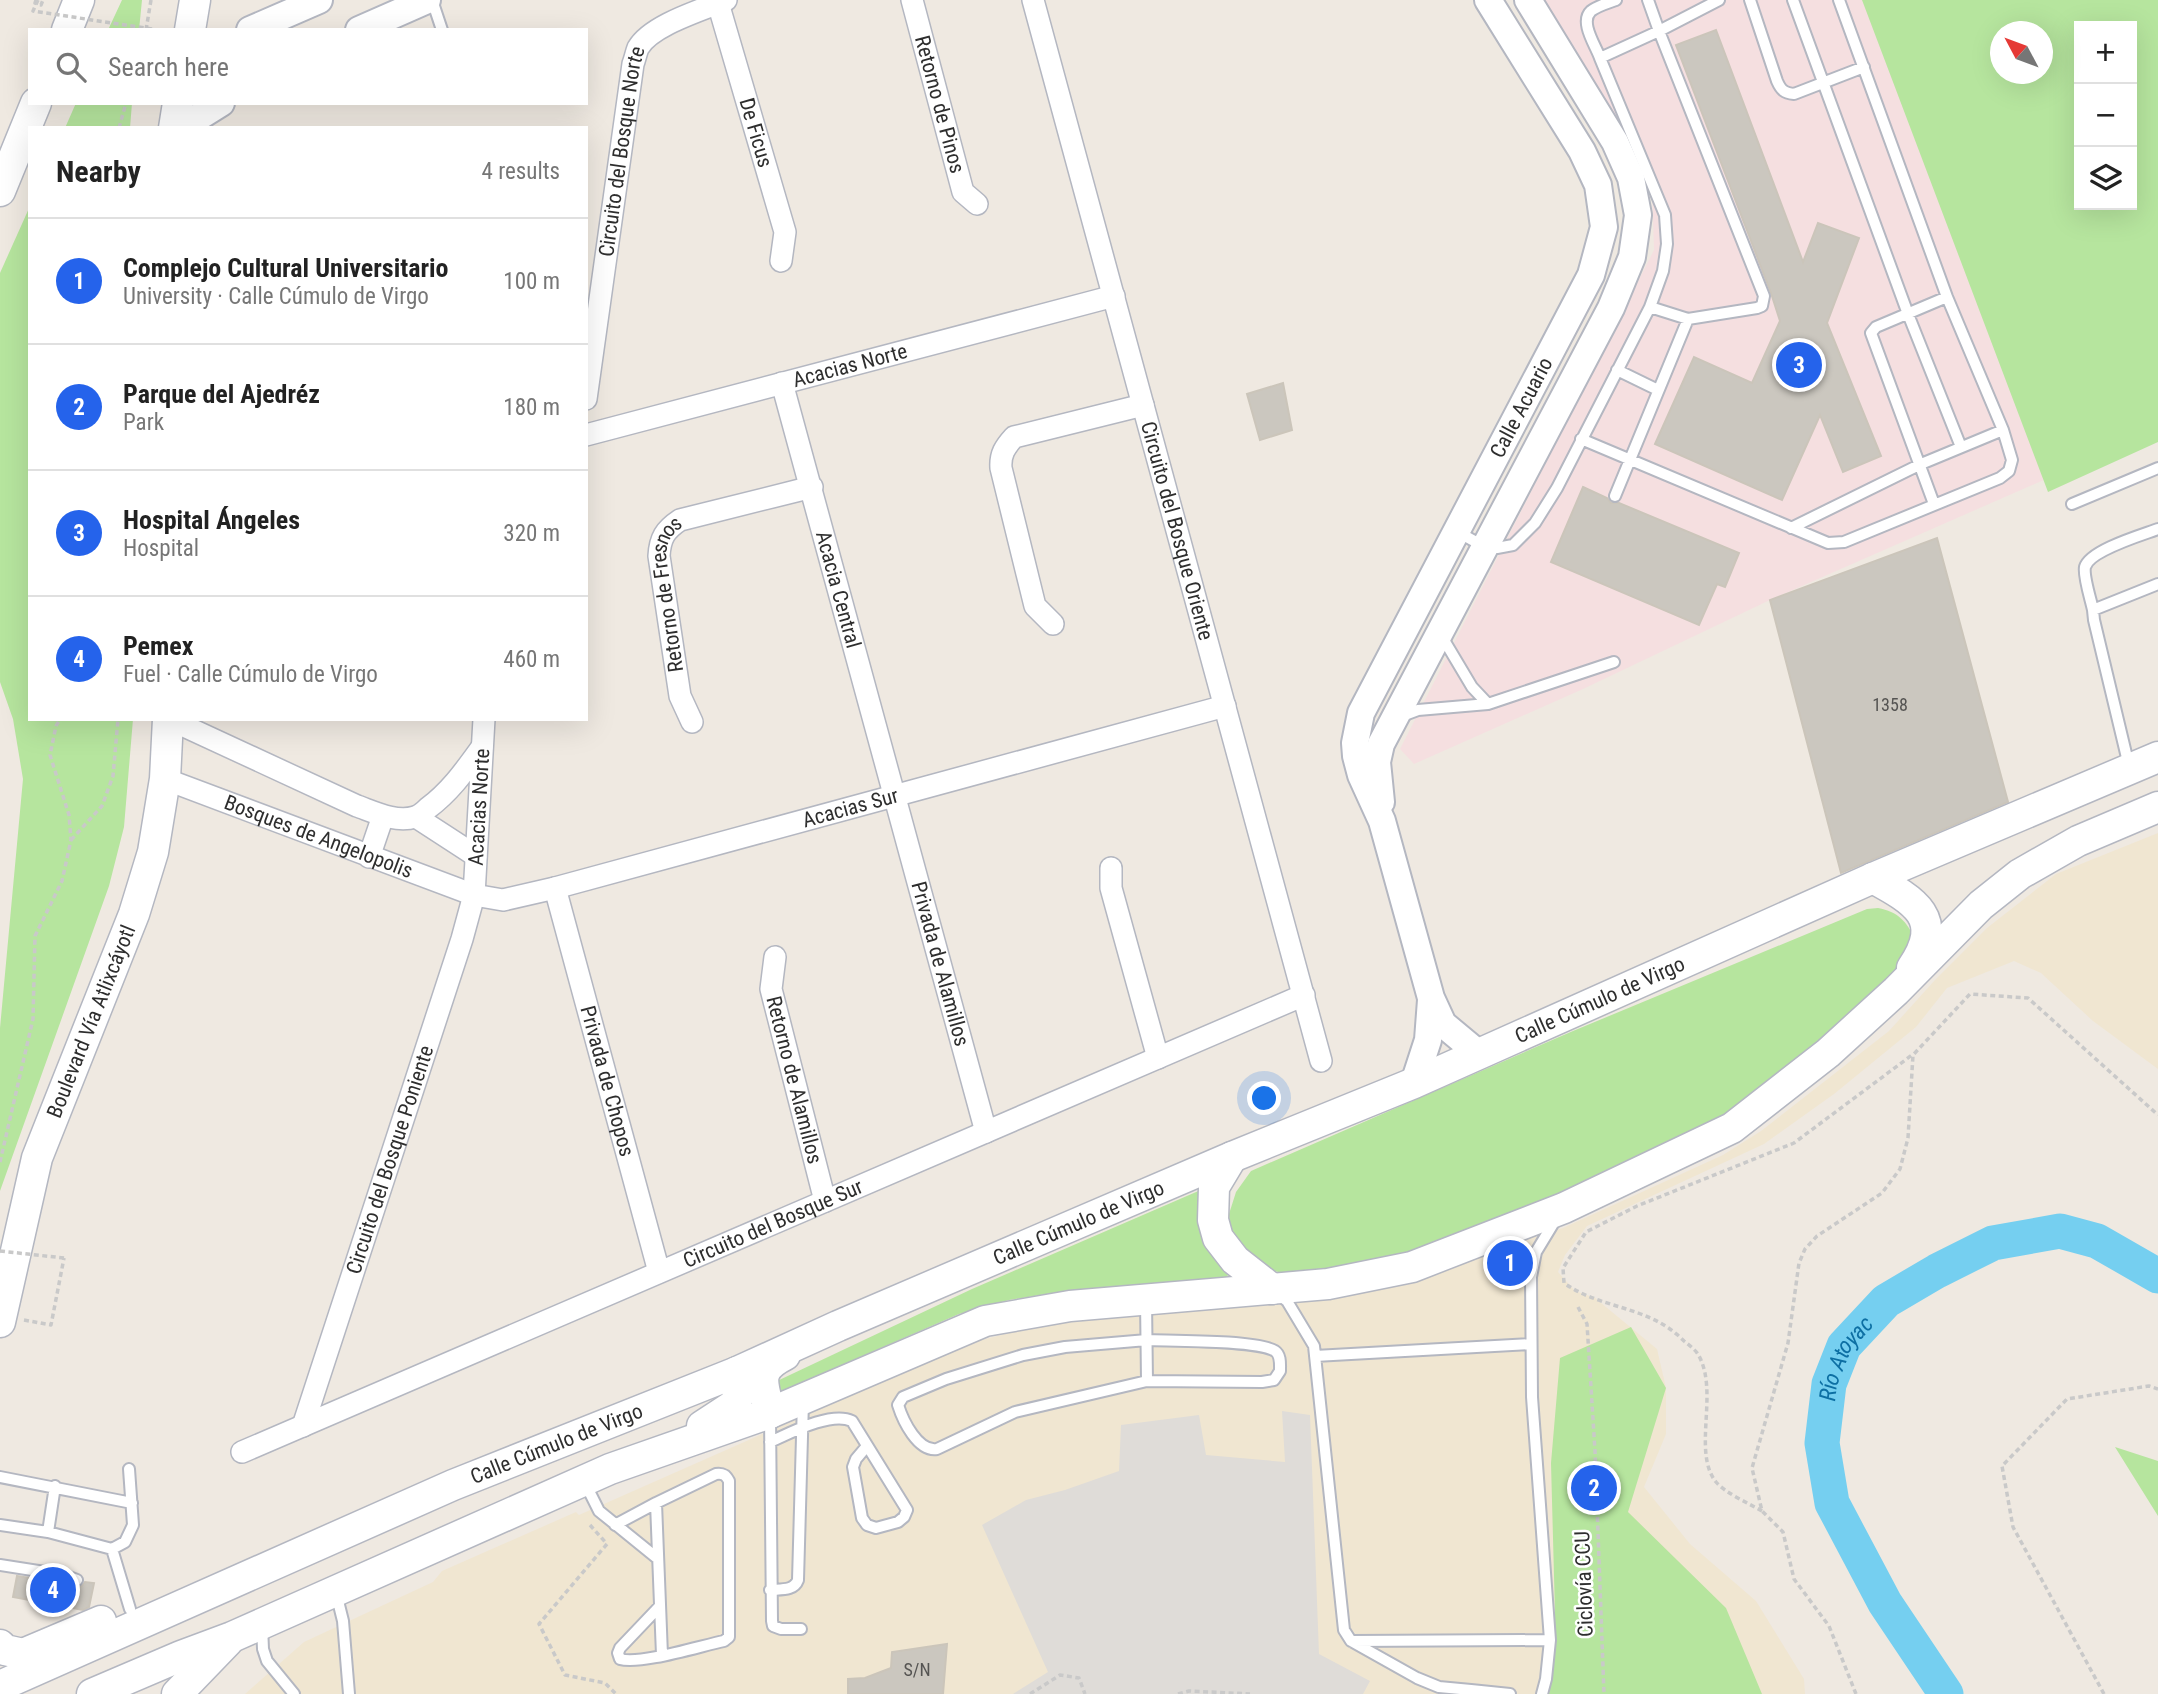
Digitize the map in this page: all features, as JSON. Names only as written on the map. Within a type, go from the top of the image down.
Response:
[{"type":"main road","points":[[68,28],[79,0]]},
{"type":"main road","points":[[190,28],[195,0]]},
{"type":"main road","points":[[0,191],[16,140],[35,105]]},
{"type":"main road","points":[[174,126],[178,105]]},
{"type":"main road","name":"Boulevard Vía Atlixcáyotl","points":[[0,1321],[37,1158],[134,914],[153,852],[165,779],[169,721]]},
{"type":"main road","name":"Calle Cúmulo de Virgo","points":[[0,1686],[453,1485],[737,1372],[1232,1157],[1414,1083],[1873,878],[2158,757]]},
{"type":"main road","points":[[92,1694],[232,1637],[583,1481],[673,1446],[770,1428],[803,1398],[985,1321],[1070,1306],[1328,1284],[1412,1267],[1564,1208],[1732,1128],[1828,1053],[1896,991],[1981,905],[2020,874],[2078,841],[2158,807]]},
{"type":"main road","points":[[1873,878],[1913,902],[1925,918],[1927,934],[1921,955],[1896,991]]},
{"type":"main road","points":[[1232,1157],[1214,1187],[1213,1220],[1218,1238],[1235,1260],[1272,1289]]},
{"type":"main road","points":[[770,1428],[763,1383],[764,1371],[771,1363],[838,1326]]},
{"type":"main road","points":[[673,1446],[734,1405],[742,1389],[737,1372]]},
{"type":"main road","points":[[0,1645],[5,1650],[23,1654],[88,1622],[131,1609],[330,1527],[367,1515],[399,1509]]},
{"type":"main road","points":[[262,1623],[268,1587],[277,1576],[329,1539]]},
{"type":"main road","points":[[177,1694],[232,1637]]},
{"type":"street","points":[[255,28],[319,0]]},
{"type":"street","points":[[364,28],[429,0]]},
{"type":"street","name":"Retorno de Pinos","points":[[912,0],[963,192],[977,204]]},
{"type":"street","name":"Circuito del Bosque Oriente","points":[[1033,0],[1321,1061]]},
{"type":"street","name":"Calle Acuario","points":[[1479,1054],[1443,1024],[1431,998],[1382,821],[1361,775],[1356,756],[1357,727],[1361,713],[1591,275],[1604,227],[1598,185],[1582,151],[1488,0]]},
{"type":"street","name":"Calle Acuario","points":[[1382,821],[1378,754],[1381,744],[1611,308],[1632,257],[1638,215],[1632,178],[1615,142],[1528,0]]},
{"type":"street","name":"De Ficus","points":[[722,2],[785,232],[781,261]]},
{"type":"street","name":"Circuito del Bosque Norte","points":[[588,385],[633,64],[638,49],[656,30],[722,2]]},
{"type":"street","points":[[184,126],[218,105]]},
{"type":"street","name":"Acacias Norte","points":[[588,434],[1114,296]]},
{"type":"street","name":"Acacia Central","points":[[782,383],[894,794]]},
{"type":"street","points":[[1052,624],[1035,606],[1000,468],[1000,456],[1014,437],[1143,405]]},
{"type":"street","name":"Retorno de Fresnos","points":[[692,722],[680,695],[659,556],[660,541],[668,528],[680,520],[812,487]]},
{"type":"street","name":"Acacias Sur","points":[[474,895],[503,900],[555,888],[1225,706]]},
{"type":"street","name":"Bosques de Angelopolis","points":[[173,721],[356,806],[383,816],[416,817]]},
{"type":"street","name":"Acacias Norte","points":[[474,895],[484,721]]},
{"type":"street","points":[[476,856],[416,817],[456,784],[482,747]]},
{"type":"street","name":"Bosques de Angelopolis","points":[[165,779],[474,895]]},
{"type":"street","name":"Privada de Alamillos","points":[[894,794],[986,1132]]},
{"type":"street","points":[[369,857],[383,816]]},
{"type":"street","points":[[1111,868],[1111,888],[1158,1058]]},
{"type":"street","name":"Privada de Chopos","points":[[555,888],[659,1272]]},
{"type":"street","name":"Circuito del Bosque Poniente","points":[[303,1426],[474,895]]},
{"type":"street","name":"Retorno de Alamillos","points":[[775,957],[771,989],[825,1201]]},
{"type":"street","name":"Circuito del Bosque Sur","points":[[242,1452],[1304,995]]},
{"type":"street","name":"Calle Acuario","points":[[1414,1083],[1428,1040],[1431,998]]},
{"type":"lane","points":[[429,0],[441,28]]},
{"type":"lane","points":[[1456,531],[1485,547],[1497,548],[1513,545],[1535,523],[1557,488],[1650,307],[1663,271],[1667,244],[1665,215],[1587,25],[1587,16],[1592,10],[1616,0]]},
{"type":"lane","points":[[1648,0],[1764,296],[1762,306],[1757,308],[1688,318],[1650,307]]},
{"type":"lane","points":[[1600,58],[1718,0]]},
{"type":"lane","points":[[1750,0],[1780,89],[1786,93],[1794,94],[1864,67]]},
{"type":"lane","points":[[1793,0],[1908,314],[1961,447]]},
{"type":"lane","points":[[1581,439],[1828,543],[1844,542],[2000,478],[2009,471],[2012,460],[2003,430],[1947,297],[1839,0]]},
{"type":"lane","points":[[1934,504],[1871,333],[1876,327],[1947,297]]},
{"type":"lane","points":[[1615,496],[1688,318]]},
{"type":"lane","points":[[1617,370],[1658,390]]},
{"type":"lane","points":[[1791,528],[1921,464],[2003,430]]},
{"type":"lane","points":[[2073,504],[2158,468]]},
{"type":"lane","points":[[2130,769],[2084,569],[2089,561],[2101,552],[2158,529]]},
{"type":"lane","points":[[2093,610],[2158,584]]},
{"type":"lane","points":[[1440,632],[1472,687],[1488,704]]},
{"type":"lane","points":[[1393,720],[1418,710],[1488,704],[1615,662]]},
{"type":"lane","points":[[1542,1694],[1549,1640],[1532,1397],[1531,1277],[1536,1252],[1564,1208]]},
{"type":"lane","points":[[1272,1289],[1287,1301],[1314,1346],[1344,1630],[1351,1641],[1417,1678],[1439,1687],[1510,1694]]},
{"type":"lane","points":[[1146,1298],[1147,1381]]},
{"type":"lane","points":[[1147,1340],[1257,1346],[1277,1352],[1280,1371],[1274,1380],[1262,1382],[1147,1381],[1015,1412],[937,1449],[929,1450],[922,1446],[901,1415],[898,1405],[903,1397],[946,1379],[1023,1355],[1065,1347],[1147,1340]]},
{"type":"lane","points":[[1315,1356],[1531,1344]]},
{"type":"lane","points":[[770,1590],[794,1587],[798,1580],[803,1398]]},
{"type":"lane","points":[[801,1629],[781,1629],[773,1626],[770,1590],[770,1428],[802,1428],[837,1418],[852,1422],[857,1428],[907,1510],[898,1522],[876,1528],[867,1525],[862,1518],[853,1467],[867,1446]]},
{"type":"lane","points":[[0,1525],[48,1532],[112,1549],[125,1542],[133,1525],[129,1469]]},
{"type":"lane","points":[[615,1525],[716,1474],[727,1476],[729,1637],[724,1641],[662,1656],[627,1661],[620,1659],[620,1648],[659,1607]]},
{"type":"lane","points":[[0,1477],[132,1503]]},
{"type":"lane","points":[[583,1481],[596,1507],[657,1558]]},
{"type":"lane","points":[[48,1532],[55,1486]]},
{"type":"lane","points":[[656,1503],[662,1656]]},
{"type":"lane","points":[[112,1549],[131,1609]]},
{"type":"lane","points":[[0,1565],[64,1575],[77,1580]]},
{"type":"lane","points":[[336,1590],[343,1621],[349,1694]]},
{"type":"lane","points":[[262,1623],[263,1649],[267,1661],[294,1694]]},
{"type":"lane","points":[[1351,1641],[1549,1640]]},
{"type":"path","points":[[39,0],[33,11],[140,28]]},
{"type":"path","points":[[146,28],[152,0]]},
{"type":"path","points":[[120,126],[125,105]]},
{"type":"path","points":[[0,1162],[33,1019],[35,936],[62,881],[71,840],[69,815],[50,755],[59,721]]},
{"type":"path","points":[[71,840],[102,806],[113,776],[118,721]]},
{"type":"path","points":[[1856,1694],[1829,1626],[1794,1579],[1783,1532],[1762,1511],[1718,1485],[1709,1471],[1706,1453],[1708,1408],[1705,1377],[1699,1356],[1673,1329],[1649,1315],[1576,1291],[1564,1283],[1563,1268],[1587,1233],[1637,1206],[1794,1143],[1913,1055],[1970,994],[2028,998],[2158,1115]]},
{"type":"path","points":[[1762,1511],[1752,1468],[1788,1343],[1799,1263],[1804,1249],[1818,1236],[1882,1193],[1899,1169],[1908,1138],[1913,1055]]},
{"type":"path","points":[[0,1251],[64,1258],[51,1325]]},
{"type":"path","name":"Ciclovía CCU","points":[[1578,1307],[1587,1324],[1595,1451],[1604,1694]]},
{"type":"path","points":[[2104,1694],[2013,1527],[2002,1466],[2067,1399],[2149,1386],[2158,1390]]},
{"type":"path","points":[[584,1517],[607,1544],[540,1623],[565,1675],[605,1683],[616,1694]]},
{"type":"path","points":[[1030,1694],[1060,1675],[1079,1678],[1085,1694]]},
{"type":"path","points":[[1178,1694],[1189,1690],[1250,1694]]},
{"type":"shaded area","points":[[1545,0],[1863,0],[2046,479],[1770,600],[1583,689],[1414,764],[1400,749],[1654,250],[1652,188]]},
{"type":"shaded area","points":[[2158,833],[2158,1069],[2093,1021],[2041,973],[2014,961],[1947,988],[1916,1027],[1834,1094],[1764,1144],[1587,1226],[1565,1255],[1558,1272],[1575,1291],[1595,1298],[1657,1349],[1666,1388],[1666,1434],[1644,1487],[1690,1544],[1756,1601],[1804,1679],[1805,1694],[245,1694],[304,1642],[433,1582],[442,1571],[576,1512],[579,1515],[966,1344],[1036,1326],[1325,1299],[1399,1286],[1496,1249],[1563,1228],[1723,1155],[1761,1131],[1889,1031],[1987,928],[2056,874]]},
{"type":"shaded area","points":[[1282,1411],[1310,1415],[1319,1654],[1370,1681],[1363,1694],[1013,1694],[1048,1672],[982,1525],[1026,1500],[1119,1471],[1121,1425],[1199,1415],[1206,1455],[1285,1462]]},
{"type":"green space","points":[[122,0],[142,0],[139,28],[109,28]]},
{"type":"green space","points":[[1862,0],[2158,0],[2158,442],[2048,492]]},
{"type":"green space","points":[[75,105],[132,105],[130,126],[66,126]]},
{"type":"green space","points":[[28,210],[28,721],[133,721],[124,827],[109,886],[0,1191],[0,1028],[23,779],[13,719],[0,682],[0,273]]},
{"type":"green space","points":[[1878,908],[1896,915],[1912,933],[1915,940],[1906,965],[1755,1097],[1713,1122],[1528,1208],[1428,1249],[1369,1264],[1281,1273],[1250,1260],[1230,1231],[1229,1214],[1236,1192],[1251,1171],[1573,1031],[1867,909]]},
{"type":"green space","points":[[1203,1189],[1219,1263],[1228,1275],[1226,1278],[1065,1291],[1009,1300],[959,1314],[780,1392],[775,1382],[972,1289]]},
{"type":"green space","points":[[1631,1327],[1666,1388],[1628,1512],[1726,1608],[1762,1694],[1549,1694],[1555,1613],[1551,1463],[1560,1358]]},
{"type":"green space","points":[[2115,1447],[2158,1461],[2158,1516]]},
{"type":"building","points":[[1716,30],[1803,262],[1818,223],[1859,238],[1827,323],[1881,456],[1843,472],[1820,415],[1782,500],[1655,444],[1694,357],[1752,383],[1780,321],[1676,45]]},
{"type":"building","points":[[1283,383],[1292,430],[1260,440],[1247,394]]},
{"type":"building","points":[[1583,487],[1607,498],[1611,503],[1619,503],[1739,553],[1725,587],[1717,584],[1699,625],[1551,562]]},
{"type":"building","points":[[1937,538],[2008,802],[1841,873],[1770,600]]},
{"type":"building","points":[[17,1576],[78,1588],[85,1582],[94,1583],[89,1607],[83,1610],[13,1597]]},
{"type":"building","points":[[947,1644],[943,1694],[848,1694],[848,1679],[865,1678],[891,1668],[892,1652]]},
{"type":"waterway","name":"Río Atoyac","points":[[1946,1694],[1885,1603],[1832,1503],[1822,1443],[1829,1384],[1844,1346],[1886,1301],[1993,1243],[2060,1231],[2097,1241],[2158,1276]]},
{"type":"place","name":"Hospital Ángeles","points":[[1799,365]]},
{"type":"place","name":"Complejo Cultural Universitario","points":[[1510,1263]]},
{"type":"place","name":"Parque del Ajedréz","points":[[1594,1488]]},
{"type":"place","name":"Pemex","points":[[53,1590]]}]
